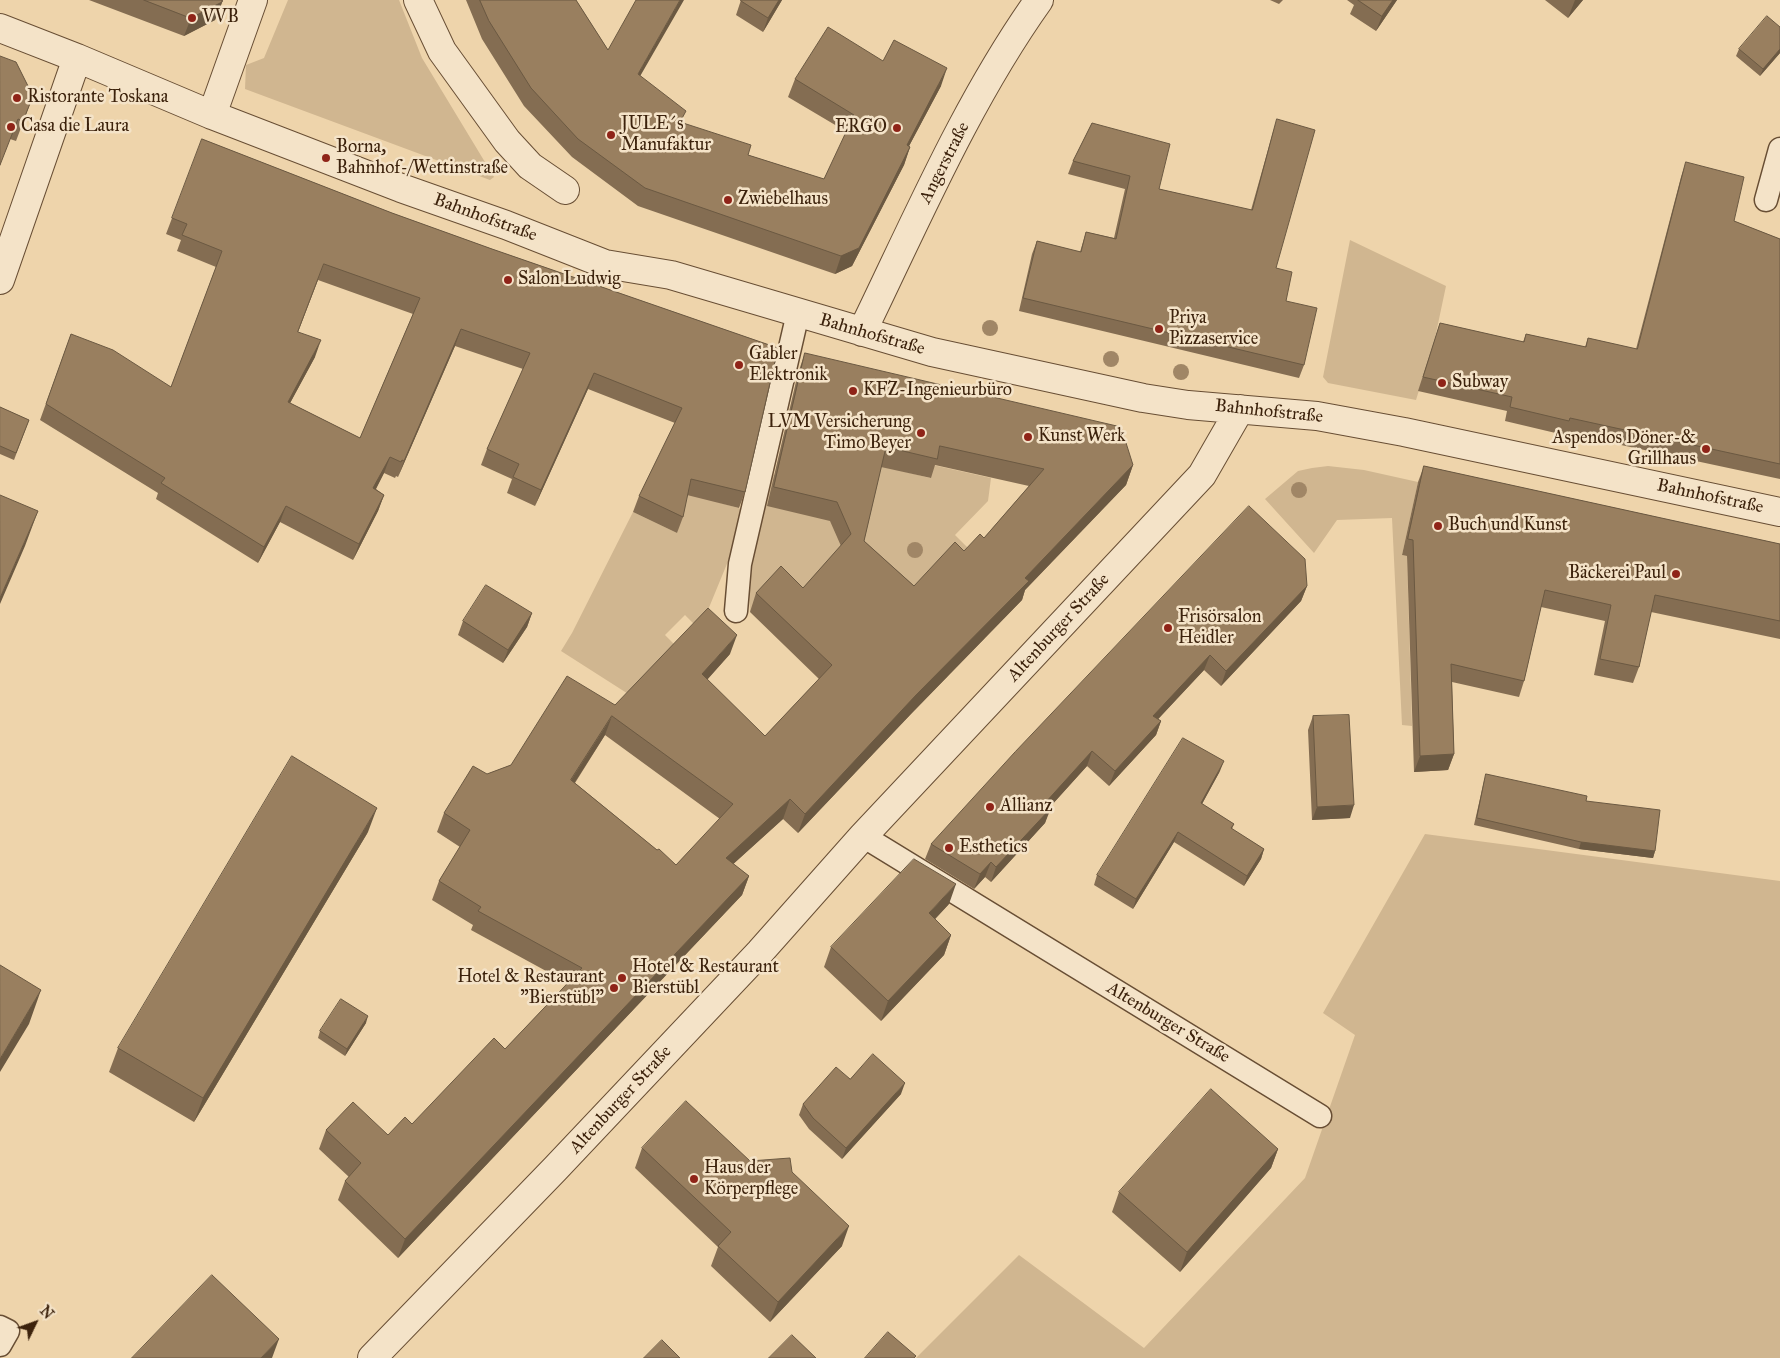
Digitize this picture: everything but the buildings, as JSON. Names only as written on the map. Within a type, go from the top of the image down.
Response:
[{"type":"street","points":[[212,115],[253,0]]},
{"type":"street","points":[[418,0],[442,51],[507,141],[530,166],[566,190]]},
{"type":"street","name":"Angerstraße","points":[[862,332],[959,134],[1019,29],[1039,0]]},
{"type":"street","name":"Bahnhofstraße","points":[[0,28],[212,115],[605,264],[672,275],[932,352],[1143,398],[1188,405],[1317,416],[1404,432],[1780,512]]},
{"type":"street","points":[[0,280],[76,58]]},
{"type":"street","name":"Altenburger Straße","points":[[372,1358],[555,1169],[760,952],[863,836],[1202,475],[1240,409]]},
{"type":"lane","points":[[1766,200],[1780,149]]},
{"type":"lane","points":[[736,611],[740,564],[798,313]]},
{"type":"lane","name":"Altenburger Straße","points":[[863,836],[1320,1116]]},
{"type":"lane","points":[[0,1327],[8,1332],[0,1345]]},
{"type":"shaded area","points":[[288,0],[399,0],[422,58],[494,177],[490,180],[245,89],[246,65],[264,58]]},
{"type":"shaded area","points":[[1350,240],[1446,286],[1435,338],[1416,400],[1328,383],[1323,377]]},
{"type":"shaded area","points":[[697,433],[717,502],[742,509],[731,554],[701,627],[699,629],[685,615],[665,635],[679,649],[633,697],[561,651],[633,512],[677,533]]},
{"type":"shaded area","points":[[880,455],[902,471],[930,478],[933,465],[991,478],[988,501],[955,535],[973,553],[928,583],[796,607],[774,585],[750,612],[748,573],[772,474],[777,476]]},
{"type":"shaded area","points":[[1328,466],[1364,470],[1418,482],[1402,555],[1407,556],[1412,726],[1402,725],[1392,518],[1337,520],[1314,553],[1265,499],[1298,471]]},
{"type":"shaded area","points":[[1425,834],[1780,881],[1780,1358],[916,1358],[1019,1255],[1144,1348],[1305,1178],[1355,1035],[1323,1013]]},
{"type":"place","name":"VVB","points":[[192,18]]},
{"type":"place","name":"Ristorante Toskana","points":[[17,98]]},
{"type":"place","name":"Casa die Laura","points":[[11,127]]},
{"type":"place","name":"ERGO","points":[[897,128]]},
{"type":"place","name":"JULE´s Manufaktur","points":[[611,135]]},
{"type":"place","name":"Borna, Bahnhof-/Wettinstraße","points":[[326,158]]},
{"type":"place","name":"Zwiebelhaus","points":[[728,200]]},
{"type":"place","name":"Salon Ludwig","points":[[508,280]]},
{"type":"place","name":"Priya Pizzaservice","points":[[1159,329]]},
{"type":"place","name":"Gabler Elektronik","points":[[739,365]]},
{"type":"place","name":"Subway","points":[[1442,383]]},
{"type":"place","name":"KFZ-Ingenieurbüro","points":[[853,391]]},
{"type":"place","name":"LVM Versicherung Timo Beyer","points":[[921,433]]},
{"type":"place","name":"Kunst Werk","points":[[1028,437]]},
{"type":"place","name":"Aspendos Döner-& Grillhaus","points":[[1706,449]]},
{"type":"place","name":"Buch und Kunst","points":[[1438,526]]},
{"type":"place","name":"Bäckerei Paul","points":[[1676,574]]},
{"type":"place","name":"Frisörsalon Heidler","points":[[1168,628]]},
{"type":"place","name":"Allianz","points":[[990,807]]},
{"type":"place","name":"Esthetics","points":[[949,848]]},
{"type":"place","name":"Hotel & Restaurant Bierstübl","points":[[622,978]]},
{"type":"place","name":"Hotel & Restaurant \"Bierstübl\"","points":[[614,988]]},
{"type":"place","name":"Haus der Körperpflege","points":[[694,1179]]}]
